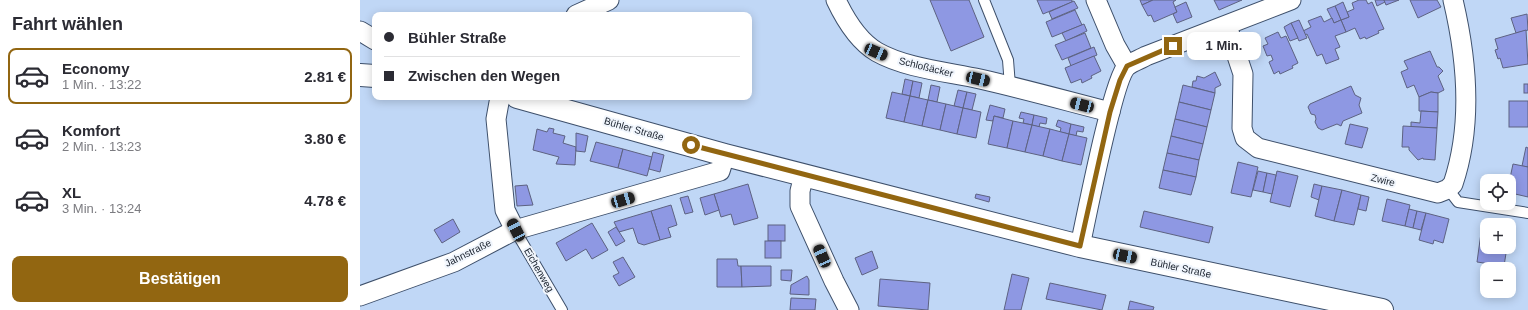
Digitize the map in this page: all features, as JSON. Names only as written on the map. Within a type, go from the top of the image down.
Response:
[{"type":"street","points":[[583,12],[609,0]]},
{"type":"street","name":"Schloßäcker","points":[[836,0],[843,16],[857,34],[876,52],[901,62],[1010,86],[1110,112]]},
{"type":"street","points":[[1096,0],[1115,45],[1127,66]]},
{"type":"street","points":[[1448,189],[1453,184],[1457,169],[1464,132],[1466,95],[1463,55],[1453,0]]},
{"type":"street","points":[[1080,246],[1110,112],[1120,80],[1127,66],[1146,56],[1227,26],[1280,2]]},
{"type":"street","name":"Zwire","points":[[1227,26],[1243,74],[1242,128],[1245,138],[1258,148],[1427,191],[1438,193],[1448,189]]},
{"type":"street","points":[[360,31],[372,38]]},
{"type":"street","points":[[360,75],[372,76]]},
{"type":"street","points":[[499,100],[496,119],[505,210],[516,230]]},
{"type":"street","name":"Bühler Straße","points":[[529,100],[725,155],[1080,246],[1382,310]]},
{"type":"street","name":"Jahnstraße","points":[[360,296],[454,262],[516,230],[720,171],[725,155]]},
{"type":"street","points":[[804,175],[800,191],[800,206],[834,282],[849,310]]},
{"type":"lane","points":[[984,0],[1008,60],[1010,86]]},
{"type":"lane","points":[[1448,189],[1458,202],[1528,213]]},
{"type":"lane","name":"Eichenweg","points":[[516,230],[562,310]]},
{"type":"building","points":[[930,0],[969,0],[984,37],[951,51]]},
{"type":"building","points":[[1037,0],[1072,0],[1072,2],[1043,14]]},
{"type":"building","points":[[1140,0],[1153,0],[1142,5]]},
{"type":"building","points":[[1153,0],[1176,0],[1173,2],[1177,12],[1154,22],[1151,15],[1148,16],[1142,5]]},
{"type":"building","points":[[1214,0],[1242,0],[1219,10]]},
{"type":"building","points":[[1359,0],[1366,0],[1368,4],[1372,2],[1384,29],[1366,39],[1365,37],[1360,39],[1355,28],[1346,32],[1341,20],[1349,17],[1347,12],[1354,9],[1352,3]]},
{"type":"building","points":[[1375,0],[1384,0],[1385,2],[1377,6]]},
{"type":"building","points":[[1384,0],[1399,0],[1386,5]]},
{"type":"building","points":[[1410,0],[1437,0],[1441,7],[1418,18]]},
{"type":"building","points":[[1074,1],[1078,8],[1052,19],[1049,12]]},
{"type":"building","points":[[1186,2],[1192,17],[1177,23],[1173,14],[1177,12],[1175,7]]},
{"type":"building","points":[[1343,2],[1349,17],[1341,20],[1335,6]]},
{"type":"building","points":[[1335,6],[1341,20],[1334,23],[1327,9]]},
{"type":"building","points":[[1075,10],[1082,25],[1052,37],[1046,22]]},
{"type":"building","points":[[1527,14],[1528,30],[1516,33],[1511,18]]},
{"type":"building","points":[[1321,16],[1324,22],[1332,18],[1334,23],[1341,20],[1346,32],[1335,36],[1340,47],[1335,49],[1339,59],[1326,64],[1322,54],[1317,56],[1307,34],[1305,35],[1303,31],[1311,27],[1308,21]]},
{"type":"building","points":[[1299,20],[1307,38],[1299,41],[1291,23]]},
{"type":"building","points":[[1291,23],[1298,38],[1290,41],[1284,27]]},
{"type":"building","points":[[1084,24],[1087,31],[1066,41],[1062,33]]},
{"type":"building","points":[[1526,30],[1528,64],[1503,68],[1500,58],[1498,59],[1495,50],[1498,49],[1495,39]]},
{"type":"building","points":[[1278,32],[1281,38],[1286,36],[1298,63],[1292,66],[1293,68],[1280,74],[1279,71],[1274,74],[1269,62],[1273,60],[1271,55],[1267,56],[1263,46],[1268,44],[1265,38]]},
{"type":"building","points":[[1085,33],[1091,48],[1062,60],[1055,45]]},
{"type":"building","points":[[1094,47],[1097,55],[1071,66],[1068,58]]},
{"type":"building","points":[[1430,51],[1437,67],[1443,71],[1438,76],[1444,90],[1438,93],[1431,92],[1419,97],[1414,85],[1407,88],[1401,72],[1408,69],[1404,61]]},
{"type":"building","points":[[1094,56],[1101,71],[1082,83],[1081,79],[1071,83],[1065,68]]},
{"type":"building","points":[[1215,72],[1221,85],[1215,88],[1215,93],[1192,87],[1193,81],[1196,81],[1197,76],[1204,78]]},
{"type":"building","points":[[905,79],[913,81],[910,96],[902,94]]},
{"type":"building","points":[[913,81],[922,83],[919,98],[910,96]]},
{"type":"building","points":[[1524,84],[1528,84],[1528,93],[1524,93]]},
{"type":"building","points":[[931,85],[940,87],[937,102],[928,100]]},
{"type":"building","points":[[1183,85],[1215,93],[1211,110],[1179,102]]},
{"type":"building","points":[[1351,86],[1355,95],[1361,98],[1359,105],[1362,113],[1343,121],[1341,126],[1337,124],[1322,130],[1318,128],[1315,122],[1315,115],[1311,114],[1308,107],[1310,104]]},
{"type":"building","points":[[958,90],[967,92],[963,108],[954,106]]},
{"type":"building","points":[[892,92],[910,96],[904,122],[886,118]]},
{"type":"building","points":[[967,92],[976,94],[972,110],[963,108]]},
{"type":"building","points":[[1431,92],[1438,93],[1438,112],[1419,111],[1419,97]]},
{"type":"building","points":[[910,96],[928,100],[922,126],[904,122]]},
{"type":"building","points":[[928,100],[946,104],[940,130],[922,126]]},
{"type":"building","points":[[1509,101],[1528,101],[1528,127],[1509,127]]},
{"type":"building","points":[[1179,102],[1211,110],[1207,127],[1175,119]]},
{"type":"building","points":[[946,104],[963,108],[957,134],[940,130]]},
{"type":"building","points":[[990,105],[1005,109],[1003,118],[994,116],[993,121],[986,120]]},
{"type":"building","points":[[963,108],[981,112],[976,138],[957,134]]},
{"type":"building","points":[[1421,111],[1438,112],[1437,128],[1411,127],[1411,122],[1420,123]]},
{"type":"building","points":[[1021,112],[1034,115],[1032,125],[1023,123],[1024,119],[1019,118]]},
{"type":"building","points":[[1034,115],[1047,118],[1046,124],[1040,123],[1039,127],[1032,125]]},
{"type":"building","points":[[994,116],[1013,121],[1007,148],[988,144]]},
{"type":"building","points":[[1175,119],[1207,127],[1203,144],[1171,136]]},
{"type":"building","points":[[1058,120],[1071,124],[1069,134],[1060,132],[1061,128],[1056,126]]},
{"type":"building","points":[[1013,121],[1032,125],[1025,152],[1007,148]]},
{"type":"building","points":[[1071,124],[1084,127],[1083,132],[1077,131],[1076,136],[1069,134]]},
{"type":"building","points":[[1350,124],[1368,128],[1362,148],[1345,144]]},
{"type":"building","points":[[1032,125],[1050,129],[1043,156],[1025,152]]},
{"type":"building","points":[[1403,126],[1437,128],[1435,160],[1423,158],[1418,160],[1409,150],[1409,147],[1402,147]]},
{"type":"building","points":[[549,128],[554,129],[553,133],[565,136],[563,143],[576,147],[575,165],[556,164],[559,157],[533,150],[537,129],[547,132]]},
{"type":"building","points":[[1050,129],[1069,134],[1062,161],[1043,156]]},
{"type":"building","points":[[576,133],[588,136],[585,152],[576,151]]},
{"type":"building","points":[[1069,134],[1087,138],[1081,165],[1062,161]]},
{"type":"building","points":[[1171,136],[1203,144],[1199,160],[1167,153]]},
{"type":"building","points":[[596,142],[623,149],[618,168],[590,161]]},
{"type":"building","points":[[1526,147],[1528,148],[1528,167],[1522,166]]},
{"type":"building","points":[[623,149],[652,157],[647,176],[618,168]]},
{"type":"building","points":[[653,152],[664,155],[660,172],[649,169]]},
{"type":"building","points":[[1167,153],[1199,160],[1196,177],[1163,170]]},
{"type":"building","points":[[1238,162],[1258,167],[1251,197],[1231,193]]},
{"type":"building","points":[[1513,164],[1528,167],[1528,197],[1516,194],[1516,174],[1511,174]]},
{"type":"building","points":[[1163,170],[1196,177],[1191,195],[1159,188]]},
{"type":"building","points":[[1258,171],[1267,173],[1263,192],[1253,190]]},
{"type":"building","points":[[1277,171],[1298,176],[1290,207],[1270,202]]},
{"type":"building","points":[[1267,173],[1276,175],[1272,194],[1263,192]]},
{"type":"building","points":[[748,184],[758,218],[734,225],[731,214],[721,217],[714,194]]},
{"type":"building","points":[[1314,184],[1322,186],[1319,200],[1311,197]]},
{"type":"building","points":[[527,185],[533,205],[517,206],[515,186]]},
{"type":"building","points":[[1322,186],[1342,190],[1334,221],[1315,216]]},
{"type":"building","points":[[1342,190],[1361,195],[1354,225],[1334,221]]},
{"type":"building","points":[[714,194],[719,210],[705,215],[700,198]]},
{"type":"building","points":[[976,194],[990,197],[989,202],[975,198]]},
{"type":"building","points":[[1361,195],[1369,197],[1366,211],[1358,209]]},
{"type":"building","points":[[688,196],[693,212],[685,214],[680,198]]},
{"type":"building","points":[[1387,199],[1410,205],[1405,226],[1382,221]]},
{"type":"building","points":[[671,205],[677,225],[668,228],[671,237],[660,240],[651,211]]},
{"type":"building","points":[[1409,209],[1417,211],[1413,228],[1405,226]]},
{"type":"building","points":[[651,211],[660,240],[644,245],[638,243],[633,228],[619,232],[614,222]]},
{"type":"building","points":[[1144,211],[1213,227],[1209,243],[1140,227]]},
{"type":"building","points":[[1417,211],[1426,213],[1421,230],[1413,228]]},
{"type":"building","points":[[1426,213],[1449,219],[1443,243],[1434,240],[1433,244],[1419,240]]},
{"type":"building","points":[[453,219],[460,232],[442,243],[434,230]]},
{"type":"building","points":[[592,223],[608,250],[592,259],[586,249],[566,261],[556,243]]},
{"type":"building","points":[[768,225],[785,225],[785,241],[768,241]]},
{"type":"building","points":[[616,227],[625,241],[616,246],[608,232]]},
{"type":"building","points":[[1480,240],[1480,254],[1506,254],[1505,262],[1477,262]]},
{"type":"building","points":[[765,241],[781,241],[781,258],[765,258]]},
{"type":"building","points":[[872,251],[878,268],[862,275],[855,258]]},
{"type":"building","points":[[623,257],[635,277],[619,286],[613,276],[619,273],[613,262]]},
{"type":"building","points":[[717,259],[737,259],[738,266],[741,266],[742,287],[717,287]]},
{"type":"building","points":[[741,266],[771,266],[771,286],[742,287]]},
{"type":"building","points":[[781,270],[792,270],[791,281],[781,280]]},
{"type":"building","points":[[1012,274],[1029,278],[1021,310],[1004,310]]},
{"type":"building","points":[[807,276],[809,280],[809,295],[790,294],[791,285]]},
{"type":"building","points":[[880,279],[930,283],[928,310],[878,306]]},
{"type":"building","points":[[1050,283],[1106,295],[1102,310],[1046,299]]},
{"type":"building","points":[[791,298],[816,299],[815,310],[790,310]]},
{"type":"building","points":[[1130,301],[1154,307],[1153,310],[1128,310]]},
{"type":"route","points":[[691,145],[972,220],[1080,246],[1110,112],[1120,80],[1127,66],[1146,56],[1173,46]]}]
